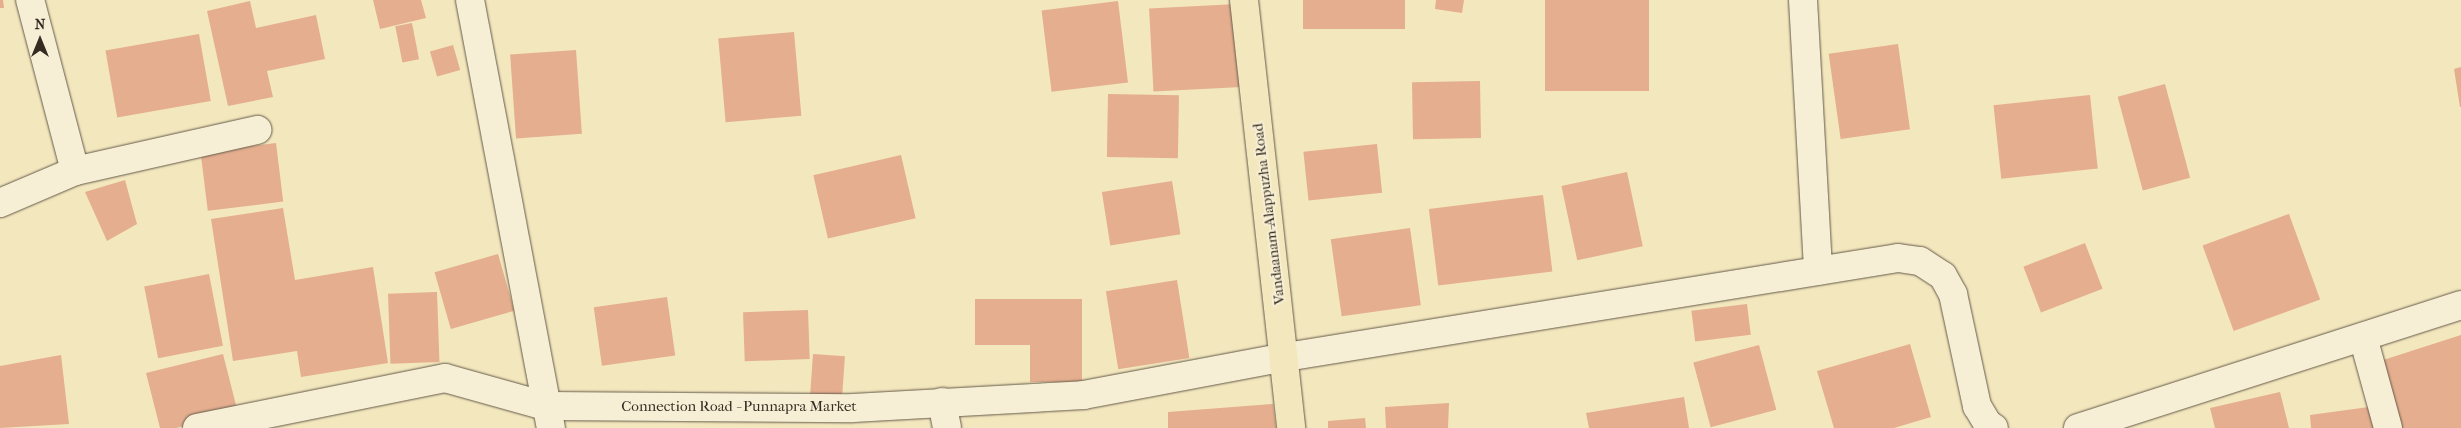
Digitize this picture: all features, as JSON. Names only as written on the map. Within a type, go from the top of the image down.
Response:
[{"type":"main road","name":"Vandaanam-Alappuzha Road","points":[[1244,0],[1286,357],[1292,428]]},
{"type":"street","points":[[30,0],[74,171]]},
{"type":"street","points":[[470,0],[548,417]]},
{"type":"street","points":[[1803,0],[1818,271]]},
{"type":"street","points":[[0,202],[74,171],[257,130]]},
{"type":"street","name":"Connection Road - Punnapra Market","points":[[197,428],[445,378],[548,417],[853,408],[945,415],[1084,395],[1286,357],[1898,258],[1920,261],[1943,276],[1953,294],[1977,406],[1988,424],[1994,428]]},
{"type":"street","points":[[2078,428],[2461,305]]},
{"type":"street","points":[[2363,337],[2388,428]]},
{"type":"building","points":[[0,0],[3,0],[4,8],[0,8]]},
{"type":"building","points":[[373,0],[421,0],[426,18],[380,29]]},
{"type":"building","points":[[1303,0],[1405,0],[1405,29],[1303,29]]},
{"type":"building","points":[[1436,0],[1464,0],[1462,13],[1435,9]]},
{"type":"building","points":[[1545,0],[1649,0],[1649,91],[1545,91]]},
{"type":"building","points":[[250,1],[256,28],[316,15],[325,59],[267,71],[273,97],[228,106],[207,11]]},
{"type":"building","points":[[1118,1],[1128,82],[1052,92],[1042,10]]},
{"type":"building","points":[[1237,4],[1241,87],[1153,91],[1149,9]]},
{"type":"building","points":[[412,23],[419,59],[402,63],[395,26]]},
{"type":"building","points":[[794,32],[801,116],[726,122],[718,39]]},
{"type":"building","points":[[199,34],[211,101],[117,117],[105,50]]},
{"type":"building","points":[[1898,44],[1910,129],[1841,139],[1829,54]]},
{"type":"building","points":[[453,45],[460,70],[437,77],[430,52]]},
{"type":"building","points":[[576,50],[582,134],[516,138],[510,55]]},
{"type":"building","points":[[2461,67],[2461,107],[2460,107],[2454,69]]},
{"type":"building","points":[[1480,81],[1481,138],[1413,139],[1412,82]]},
{"type":"building","points":[[2165,84],[2190,178],[2143,190],[2118,97]]},
{"type":"building","points":[[1108,94],[1179,95],[1178,158],[1107,157]]},
{"type":"building","points":[[2090,95],[2098,169],[2001,179],[1994,105]]},
{"type":"building","points":[[276,143],[283,202],[208,211],[201,152]]},
{"type":"building","points":[[1377,144],[1382,193],[1309,200],[1303,152]]},
{"type":"building","points":[[901,155],[916,218],[828,239],[813,175]]},
{"type":"building","points":[[1627,172],[1643,246],[1577,260],[1561,186]]},
{"type":"building","points":[[125,180],[137,224],[107,241],[85,192]]},
{"type":"building","points":[[1172,181],[1180,234],[1110,245],[1102,192]]},
{"type":"building","points":[[1543,195],[1552,271],[1438,285],[1429,209]]},
{"type":"building","points":[[283,208],[295,280],[373,267],[388,363],[301,377],[297,351],[233,361],[211,219]]},
{"type":"building","points":[[2289,214],[2320,300],[2234,331],[2203,245]]},
{"type":"building","points":[[1410,228],[1421,305],[1342,316],[1331,239]]},
{"type":"building","points":[[2085,243],[2103,289],[2041,312],[2023,267]]},
{"type":"building","points":[[498,254],[514,311],[451,329],[435,272]]},
{"type":"building","points":[[209,274],[223,346],[158,358],[144,287]]},
{"type":"building","points":[[1177,280],[1189,358],[1118,369],[1106,291]]},
{"type":"building","points":[[437,292],[439,362],[390,364],[388,294]]},
{"type":"building","points":[[667,297],[675,355],[602,366],[594,307]]},
{"type":"building","points":[[975,299],[1082,299],[1082,382],[1030,382],[1030,345],[975,345]]},
{"type":"building","points":[[1747,304],[1751,335],[1695,342],[1691,311]]},
{"type":"building","points":[[808,310],[810,359],[745,361],[743,312]]},
{"type":"building","points":[[2461,335],[2461,428],[2398,428],[2377,362]]},
{"type":"building","points":[[1910,344],[1931,417],[1894,428],[1834,428],[1817,371]]},
{"type":"building","points":[[1759,345],[1776,410],[1711,427],[1693,363]]},
{"type":"building","points":[[223,354],[238,413],[176,428],[160,428],[146,373]]},
{"type":"building","points":[[813,354],[845,356],[842,405],[810,403]]},
{"type":"building","points":[[61,355],[69,424],[0,428],[0,366]]},
{"type":"building","points":[[2280,392],[2289,428],[2215,428],[2210,408]]},
{"type":"building","points":[[1684,397],[1689,428],[1589,428],[1586,413]]},
{"type":"building","points":[[1449,403],[1448,428],[1386,428],[1385,407]]},
{"type":"building","points":[[1273,404],[1276,428],[1168,428],[1168,412]]},
{"type":"building","points":[[2376,406],[2379,428],[2311,428],[2310,415]]},
{"type":"building","points":[[1365,418],[1366,428],[1328,428],[1328,421]]}]
